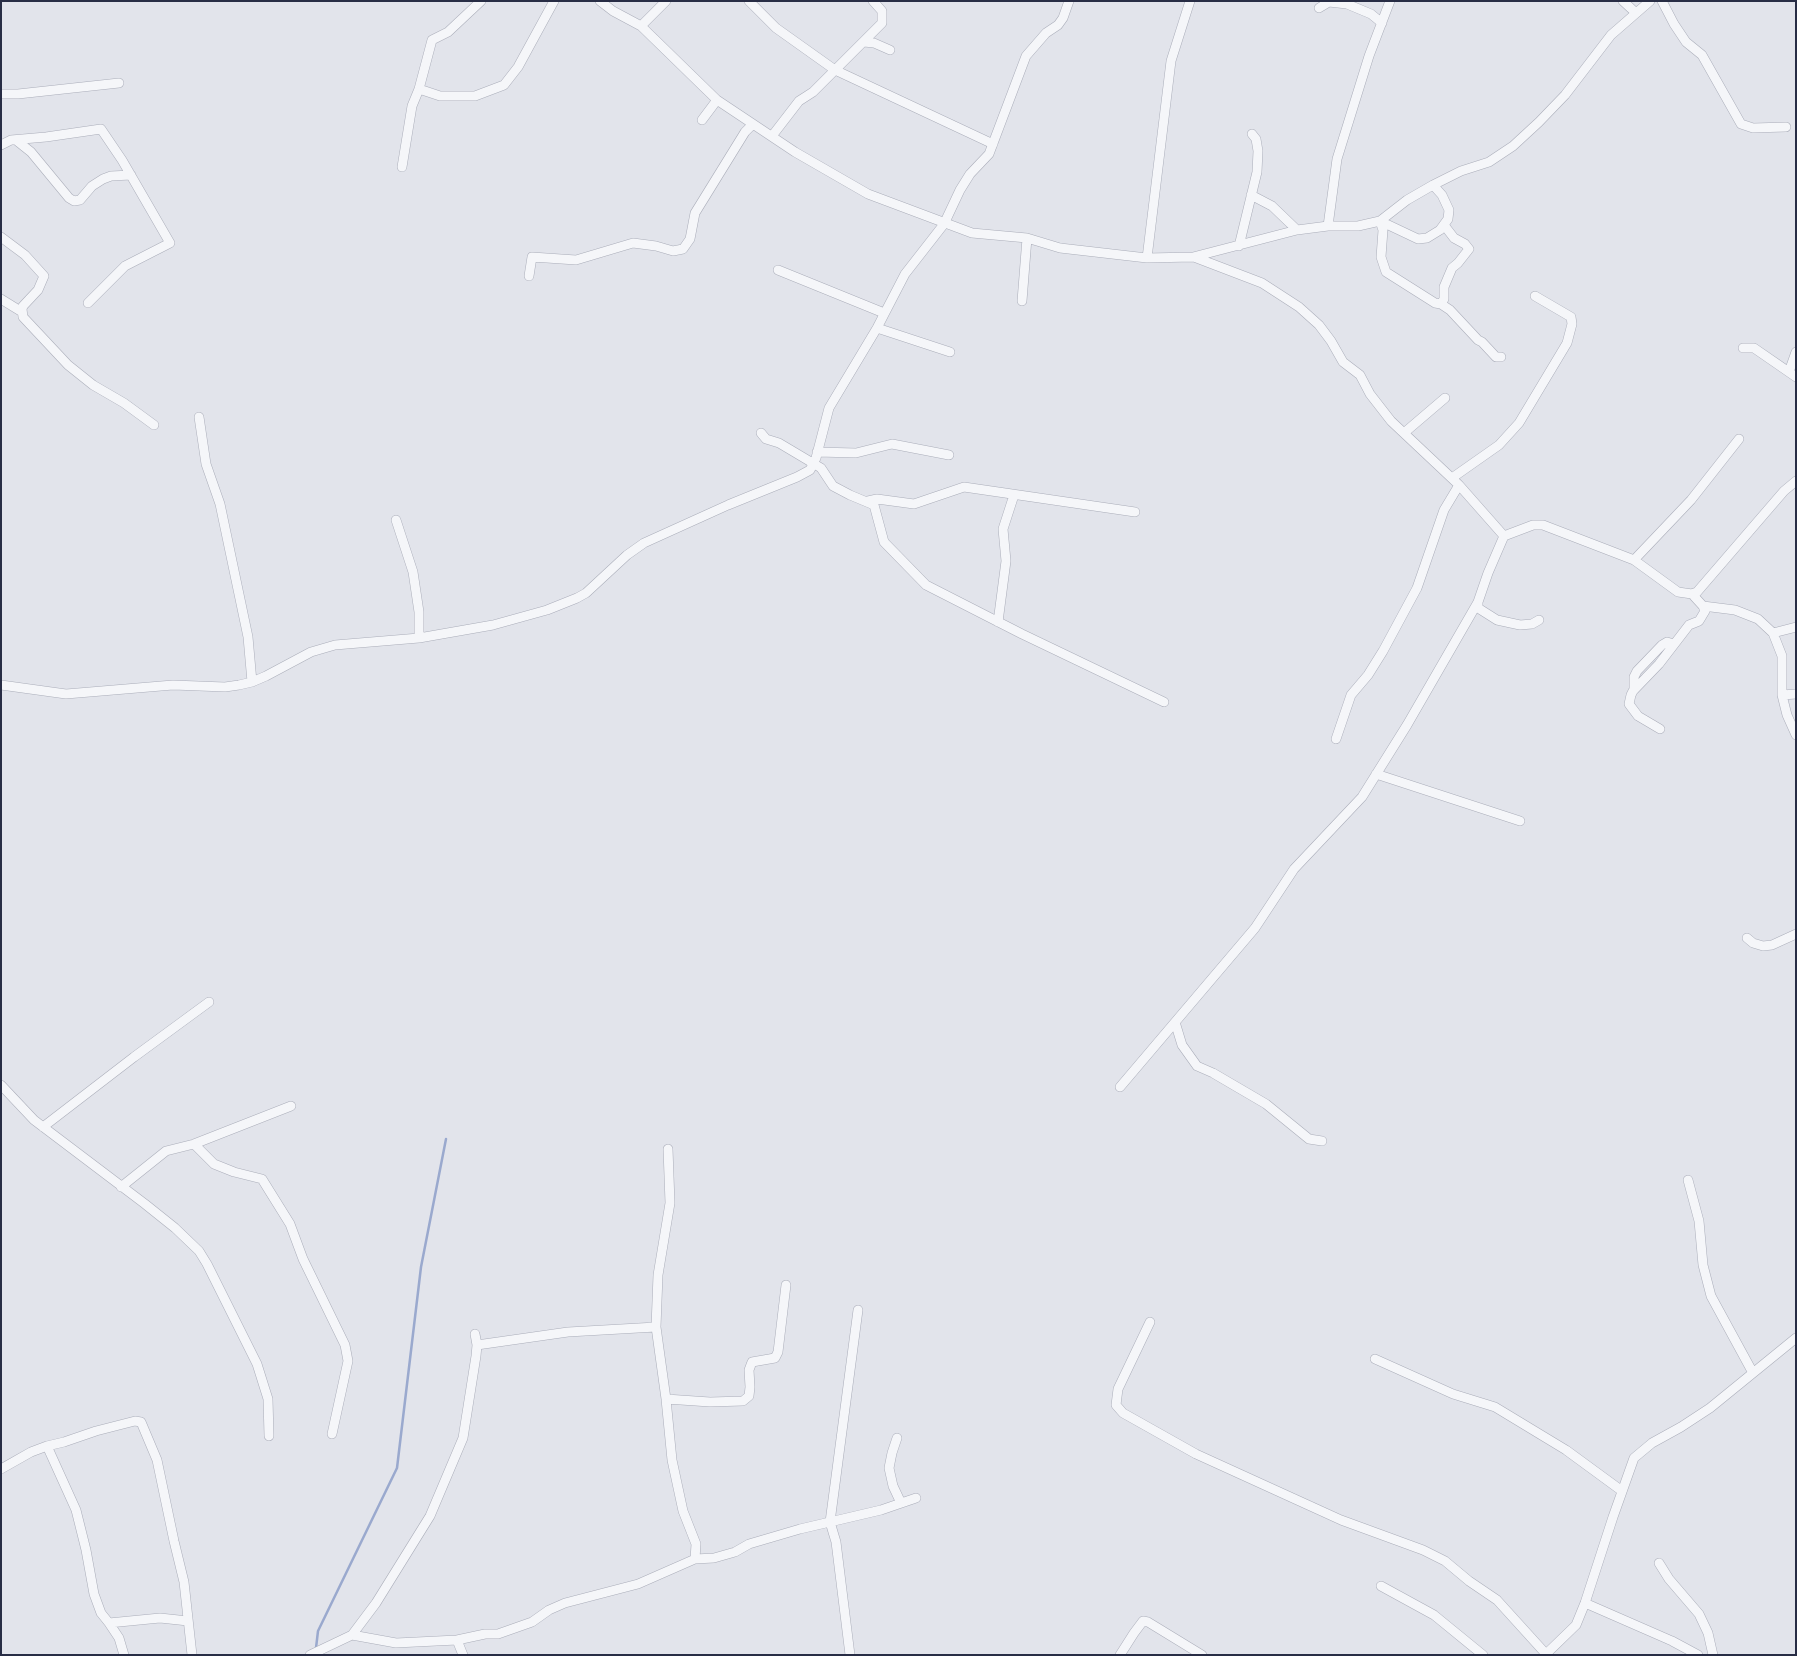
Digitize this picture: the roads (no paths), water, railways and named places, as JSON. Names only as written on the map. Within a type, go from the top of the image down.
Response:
[{"type":"street","points":[[402,167],[412,106],[419,89],[432,40],[448,32],[481,1]]},
{"type":"street","points":[[419,89],[440,96],[475,96],[504,85],[518,67],[554,1]]},
{"type":"street","points":[[600,1],[613,11],[641,26],[717,100],[829,173],[868,194],[972,233],[1027,238],[1060,248],[1147,258],[1194,257],[1239,246],[1268,236],[1297,230],[1328,226],[1358,226],[1380,221],[1408,200],[1433,185],[1489,162],[1513,146],[1565,94],[1611,35],[1650,1]]},
{"type":"street","points":[[641,26],[666,1]]},
{"type":"street","points":[[749,1],[776,28],[835,70],[993,144]]},
{"type":"street","points":[[772,136],[800,100],[813,92],[882,23],[882,11],[873,1]]},
{"type":"street","points":[[1,685],[66,694],[172,685],[225,687],[252,682],[311,652],[335,645],[419,638],[493,625],[547,610],[577,598],[586,593],[644,543],[810,470],[816,458],[829,408],[905,274],[944,224],[970,174],[989,154],[1026,56],[1046,33],[1058,25],[1064,18],[1069,1]]},
{"type":"street","points":[[1147,258],[1172,60],[1190,1]]},
{"type":"street","points":[[1328,226],[1338,159],[1369,56],[1390,1]]},
{"type":"street","points":[[1623,1],[1636,13]]},
{"type":"street","points":[[1662,1],[1686,42],[1702,55],[1741,124],[1753,128],[1786,127]]},
{"type":"street","points":[[1319,8],[1329,2],[1347,4],[1371,14],[1382,23]]},
{"type":"street","points":[[864,42],[874,43],[890,50]]},
{"type":"street","points":[[1,94],[18,94],[119,83]]},
{"type":"street","points":[[702,120],[717,100]]},
{"type":"street","points":[[529,276],[532,257],[576,260],[633,243],[656,246],[673,251],[683,249],[690,239],[695,213],[745,132],[753,124]]},
{"type":"street","points":[[1,146],[11,140],[101,129],[131,175],[170,242],[125,266],[88,303]]},
{"type":"street","points":[[1239,246],[1257,172],[1258,151],[1256,139],[1252,134]]},
{"type":"street","points":[[16,140],[31,152],[69,198],[74,201],[80,200],[92,186],[103,179],[111,176],[131,175]]},
{"type":"street","points":[[1380,221],[1418,239],[1427,238],[1440,230],[1448,219],[1449,210],[1442,195],[1433,185]]},
{"type":"street","points":[[1251,195],[1272,206],[1297,230]]},
{"type":"street","points":[[1380,221],[1383,230],[1380,257],[1386,272],[1434,303],[1441,304],[1450,310],[1496,357],[1501,357]]},
{"type":"street","points":[[1441,304],[1444,299],[1444,287],[1452,268],[1458,264],[1469,249],[1465,244],[1454,238],[1444,224]]},
{"type":"street","points":[[1,237],[25,255],[44,276],[38,290],[23,306],[23,317],[68,365],[94,385],[124,403],[154,425]]},
{"type":"street","points":[[1022,301],[1027,238]]},
{"type":"street","points":[[1194,257],[1262,283],[1299,306],[1319,325],[1343,362],[1360,375],[1370,394],[1391,421],[1459,485],[1504,536]]},
{"type":"street","points":[[778,270],[884,313]]},
{"type":"street","points":[[1452,478],[1500,446],[1519,423],[1567,343],[1572,324],[1571,317],[1536,296]]},
{"type":"street","points":[[1,299],[22,312]]},
{"type":"street","points":[[876,328],[950,352]]},
{"type":"street","points":[[1743,348],[1754,348],[1793,374]]},
{"type":"street","points":[[1793,374],[1790,368],[1796,352]]},
{"type":"street","points":[[1404,433],[1444,398]]},
{"type":"street","points":[[199,416],[206,464],[220,504],[248,637],[252,682]]},
{"type":"street","points":[[761,433],[766,439],[779,443],[821,468],[833,486],[874,504],[884,542],[926,585],[1164,702]]},
{"type":"street","points":[[1634,560],[1691,500],[1739,439]]},
{"type":"street","points":[[817,452],[856,453],[892,444],[949,455]]},
{"type":"street","points":[[1120,1087],[1255,928],[1294,869],[1362,797],[1478,602],[1504,536],[1533,525],[1543,525],[1634,560],[1678,592],[1692,594],[1697,592],[1784,491],[1796,481]]},
{"type":"street","points":[[1336,739],[1351,695],[1368,675],[1383,651],[1417,588],[1444,510],[1459,485]]},
{"type":"street","points":[[868,501],[877,499],[893,500],[903,504],[914,504],[964,487],[1135,512]]},
{"type":"street","points":[[998,622],[1006,561],[1003,529],[1014,495]]},
{"type":"street","points":[[396,520],[413,572],[419,612],[419,638]]},
{"type":"street","points":[[1660,729],[1638,716],[1629,704],[1634,690],[1634,677],[1636,671],[1662,645],[1670,642],[1674,644],[1690,625],[1699,621],[1705,611],[1692,594]]},
{"type":"street","points":[[1478,602],[1478,608],[1497,620],[1520,625],[1532,624],[1539,620]]},
{"type":"street","points":[[1703,606],[1735,610],[1758,619],[1773,633],[1782,656],[1782,695],[1791,715],[1796,735]]},
{"type":"street","points":[[1773,633],[1796,627]]},
{"type":"street","points":[[1782,695],[1796,694]]},
{"type":"street","points":[[1376,774],[1520,821]]},
{"type":"street","points":[[1747,938],[1753,943],[1763,946],[1772,945],[1796,934]]},
{"type":"street","points":[[43,1127],[209,1002]]},
{"type":"street","points":[[1175,1022],[1182,1045],[1197,1066],[1214,1073],[1266,1104],[1310,1139],[1322,1141]]},
{"type":"street","points":[[1,1085],[34,1120],[175,1228],[199,1251],[257,1364],[268,1399],[269,1436]]},
{"type":"street","points":[[121,1186],[166,1151],[194,1144],[291,1106]]},
{"type":"street","points":[[194,1144],[214,1164],[234,1172],[262,1179],[290,1224],[303,1259],[345,1345],[348,1361],[332,1434]]},
{"type":"street","points":[[668,1148],[670,1203],[658,1275],[656,1327],[672,1460],[683,1511],[696,1544],[695,1560]]},
{"type":"street","points":[[1688,1180],[1699,1221],[1703,1265],[1711,1296],[1753,1373]]},
{"type":"street","points":[[666,1399],[743,1402],[749,1396],[749,1370],[752,1362],[775,1358],[778,1352],[786,1285]]},
{"type":"street","points":[[850,1655],[836,1542],[830,1522],[858,1310]]},
{"type":"street","points":[[1150,1322],[1118,1390],[1116,1405],[1123,1413],[1203,1458],[1342,1520],[1424,1550],[1445,1561],[1477,1587],[1497,1600],[1546,1654],[1576,1625],[1586,1602],[1634,1458],[1652,1443],[1681,1428],[1710,1408],[1796,1338]]},
{"type":"street","points":[[477,1345],[568,1332],[656,1327]]},
{"type":"street","points":[[310,1655],[352,1635],[376,1603],[430,1516],[462,1438],[477,1345],[475,1334]]},
{"type":"street","points":[[1374,1359],[1453,1394],[1495,1408],[1566,1450],[1622,1492]]},
{"type":"street","points":[[1,1469],[31,1452],[47,1446],[135,1421],[141,1422],[157,1460],[184,1582],[192,1655]]},
{"type":"street","points":[[897,1438],[889,1468],[893,1486],[901,1503]]},
{"type":"street","points":[[47,1446],[76,1510],[94,1594],[101,1613],[119,1638],[124,1655]]},
{"type":"street","points":[[352,1635],[396,1643],[457,1640],[511,1631],[532,1622],[549,1610],[565,1603],[638,1584],[695,1560],[714,1558],[735,1552],[749,1544],[800,1528],[881,1510],[916,1498]]},
{"type":"street","points":[[1659,1563],[1669,1579],[1700,1614],[1708,1633],[1713,1655]]},
{"type":"street","points":[[1381,1586],[1434,1615],[1483,1655]]},
{"type":"street","points":[[1586,1602],[1672,1641],[1698,1655]]},
{"type":"street","points":[[109,1623],[160,1618],[188,1621]]},
{"type":"street","points":[[1120,1655],[1143,1621],[1148,1622],[1202,1655]]},
{"type":"street","points":[[457,1640],[463,1655]]},
{"type":"waterway","points":[[316,1648],[318,1631],[397,1468],[421,1267],[446,1139]]}]
